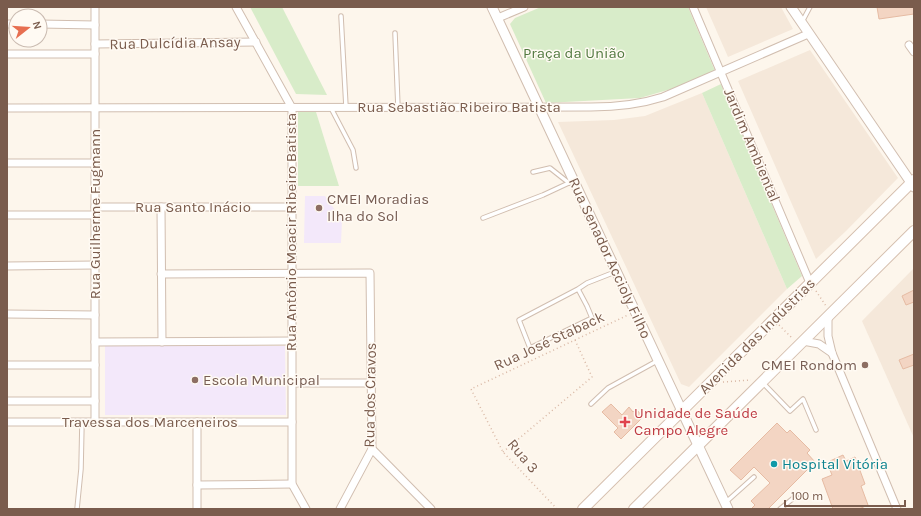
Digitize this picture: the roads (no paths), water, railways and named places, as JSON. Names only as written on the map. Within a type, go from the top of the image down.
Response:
[{"type":"main road","name":"Avenida das Indústrias","points":[[582,509],[913,183]]},
{"type":"main road","points":[[634,509],[914,232]]},
{"type":"street","name":"Rua Guilherme Fugmann","points":[[95,7],[95,422]]},
{"type":"street","name":"Rua Antônio Moacir Ribeiro Batista","points":[[236,7],[292,108],[292,484]]},
{"type":"street","name":"Rua Senador Accioly Filho","points":[[492,7],[540,107],[571,182],[617,271],[727,506]]},
{"type":"street","points":[[498,18],[524,7]]},
{"type":"street","name":"Jardim Ambiental","points":[[693,7],[810,283]]},
{"type":"street","points":[[791,7],[801,24],[913,183]]},
{"type":"street","points":[[48,24],[95,25]]},
{"type":"street","name":"Rua Sebastião Ribeiro Batista","points":[[7,108],[605,107],[638,104],[669,94],[808,34]]},
{"type":"street","name":"Rua Dulcídia Ansay","points":[[95,44],[256,42]]},
{"type":"street","points":[[909,45],[914,52]]},
{"type":"street","points":[[7,54],[95,54]]},
{"type":"street","points":[[7,163],[95,163]]},
{"type":"street","name":"Rua Santo Inácio","points":[[95,207],[292,207]]},
{"type":"street","points":[[161,207],[162,342]]},
{"type":"street","points":[[7,215],[95,215]]},
{"type":"street","points":[[7,266],[95,265]]},
{"type":"street","points":[[161,274],[292,274]]},
{"type":"street","name":"Rua dos Cravos","points":[[292,274],[370,274],[372,450],[340,509]]},
{"type":"street","points":[[7,314],[95,315]]},
{"type":"street","points":[[829,316],[828,336],[832,353],[897,509]]},
{"type":"street","points":[[95,342],[292,341]]},
{"type":"street","points":[[801,343],[819,344],[832,353]]},
{"type":"street","points":[[7,365],[95,365]]},
{"type":"street","points":[[292,383],[371,383]]},
{"type":"street","points":[[7,401],[95,401]]},
{"type":"street","name":"Travessa dos Marceneiros","points":[[7,422],[292,422]]},
{"type":"street","points":[[197,422],[197,509]]},
{"type":"street","points":[[372,450],[431,509]]},
{"type":"street","points":[[197,485],[292,484],[306,509]]},
{"type":"lane","points":[[801,24],[810,7]]},
{"type":"lane","points":[[341,16],[346,108]]},
{"type":"lane","points":[[395,33],[398,108]]},
{"type":"lane","points":[[331,108],[353,150],[356,168]]},
{"type":"lane","points":[[533,172],[550,168],[571,182]]},
{"type":"lane","points":[[483,218],[543,195],[571,182]]},
{"type":"lane","points":[[578,289],[592,318],[530,348],[519,320],[587,283],[617,271]]},
{"type":"lane","points":[[591,404],[608,388],[658,360]]},
{"type":"lane","points":[[762,383],[790,412],[803,400],[816,430]]},
{"type":"lane","points":[[76,509],[81,469],[82,422]]},
{"type":"lane","points":[[727,506],[754,477]]},
{"type":"lane","points":[[780,509],[796,496]]},
{"type":"place","name":"CMEI Moradias Ilha do Sol","points":[[319,208]]},
{"type":"place","name":"CMEI Rondom","points":[[865,365]]},
{"type":"place","name":"Escola Municipal","points":[[195,380]]},
{"type":"place","name":"Unidade de Saúde Campo Alegre","points":[[625,422]]},
{"type":"place","name":"Hospital Vitória","points":[[774,464]]},
{"type":"park label","name":"Praça da União","points":[[574,53]]}]
